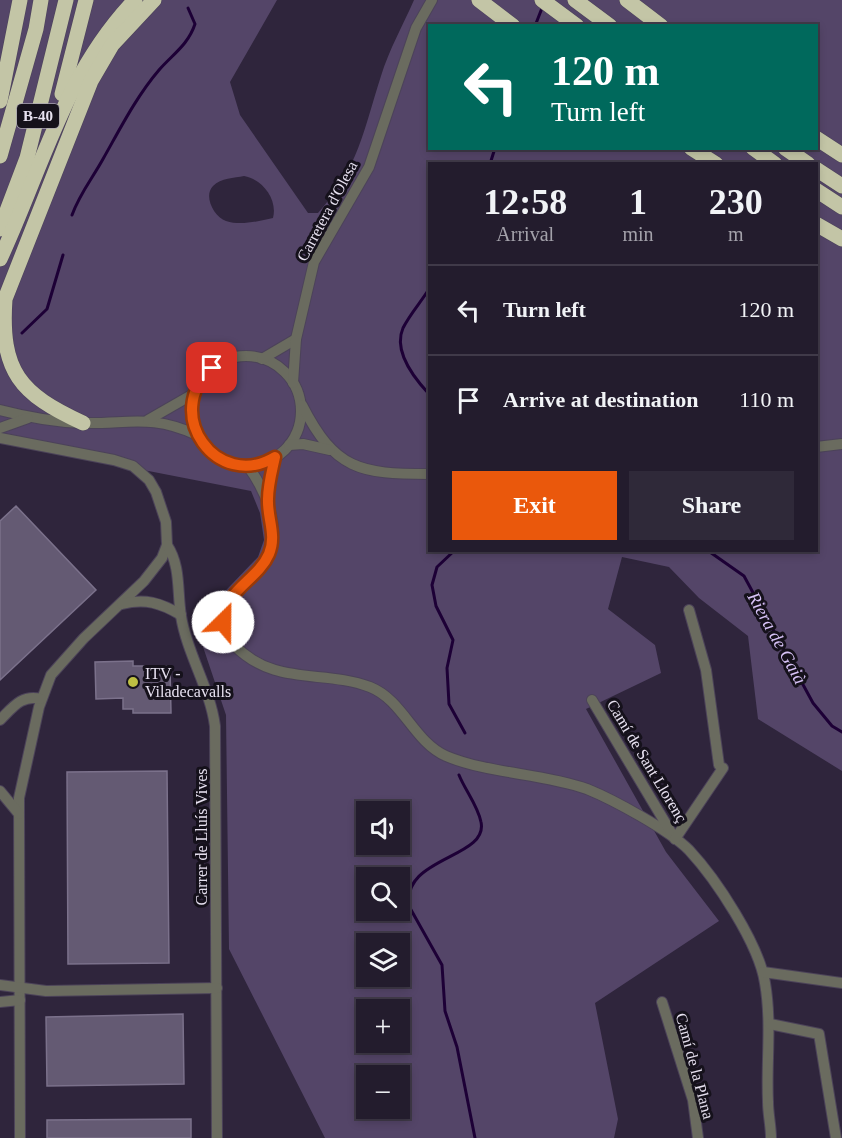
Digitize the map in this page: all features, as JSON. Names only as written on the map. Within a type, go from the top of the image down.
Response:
[{"type":"highway","points":[[0,101],[20,0]]},
{"type":"highway","name":"B-40","points":[[0,156],[36,29],[41,0]]},
{"type":"highway","name":"B-40","points":[[0,229],[27,158],[66,0]]},
{"type":"highway","points":[[0,259],[19,219],[53,129],[86,0]]},
{"type":"highway","points":[[53,129],[97,43],[135,0]]},
{"type":"highway","points":[[82,423],[43,402],[16,381],[5,362],[1,337],[4,299],[91,81],[112,45],[154,0]]},
{"type":"highway","points":[[479,0],[510,24]]},
{"type":"highway","points":[[542,0],[574,24]]},
{"type":"highway","points":[[575,0],[607,24]]},
{"type":"highway","points":[[627,0],[658,24]]},
{"type":"highway","points":[[818,139],[842,155]]},
{"type":"highway","points":[[694,150],[713,162]]},
{"type":"highway","points":[[756,150],[772,162]]},
{"type":"highway","points":[[788,150],[805,162]]},
{"type":"highway","points":[[818,170],[842,186]]},
{"type":"highway","points":[[818,191],[842,207]]},
{"type":"highway","points":[[818,225],[842,239]]},
{"type":"street","name":"Carretera d'Olesa","points":[[293,383],[296,339],[314,262],[369,167],[416,28],[430,3]]},
{"type":"street","points":[[262,359],[296,339]]},
{"type":"street","points":[[197,435],[192,414],[195,393],[203,378],[220,363],[240,357],[262,359],[281,369],[293,383],[311,423],[330,450]]},
{"type":"street","points":[[148,420],[195,393]]},
{"type":"street","points":[[0,410],[30,417],[82,423],[148,420],[174,424],[197,435],[214,455],[230,463],[247,465],[275,457],[289,445],[299,424],[300,400]]},
{"type":"street","points":[[0,428],[30,417]]},
{"type":"street","name":"Carrer de Lluís Vives","points":[[0,438],[114,460],[133,466],[149,480],[156,492],[166,522],[167,545],[175,556],[181,615],[191,653],[213,713],[215,726],[217,1138]]},
{"type":"street","points":[[289,445],[303,444],[330,450],[364,470],[428,474]]},
{"type":"street","points":[[818,447],[842,444]]},
{"type":"street","points":[[267,501],[275,457]]},
{"type":"street","points":[[247,465],[258,480],[267,501],[273,532],[268,556],[227,603],[223,615],[225,634],[240,651],[267,668],[281,673],[371,688],[396,707],[426,742],[447,756],[562,781],[589,790],[675,839],[688,849],[709,875],[745,930],[763,972],[770,1024],[768,1102],[771,1138]]},
{"type":"street","points":[[20,1138],[18,814],[24,771],[41,699],[51,675],[154,570],[167,545]]},
{"type":"street","points":[[120,605],[136,601],[150,601],[181,615]]},
{"type":"street","points":[[675,839],[721,766],[706,670],[689,610]]},
{"type":"street","points":[[0,720],[22,699],[31,696],[41,699]]},
{"type":"street","name":"Camí de Sant Llorenç","points":[[592,700],[675,839]]},
{"type":"street","points":[[0,791],[18,814]]},
{"type":"street","points":[[763,972],[842,983]]},
{"type":"street","points":[[0,985],[20,995]]},
{"type":"street","points":[[0,1002],[20,995],[217,988]]},
{"type":"street","name":"Camí de la Plana","points":[[662,1002],[693,1100],[698,1138]]},
{"type":"street","points":[[770,1024],[819,1034],[838,1137]]},
{"type":"shaded area","points":[[0,0],[277,0],[230,82],[240,115],[308,213],[318,213],[343,180],[351,164],[364,132],[384,66],[414,0],[842,0],[842,771],[758,719],[748,636],[699,598],[669,567],[622,557],[608,609],[655,645],[661,673],[586,709],[666,852],[719,921],[595,1003],[618,1119],[614,1138],[325,1138],[229,949],[226,715],[198,632],[206,611],[258,557],[264,540],[260,513],[251,491],[0,442]],"holes":[[[244,176],[257,181],[271,197],[273,218],[238,223],[222,219],[211,206],[210,190],[220,181]]]},
{"type":"building","points":[[16,506],[96,590],[0,680],[0,521]]},
{"type":"building","name":"ITV - Viladecavalls","points":[[133,661],[133,666],[170,666],[171,713],[133,713],[133,709],[123,709],[123,698],[96,699],[95,662]]},
{"type":"building","points":[[167,771],[169,963],[68,964],[67,772]]},
{"type":"building","points":[[183,1014],[184,1084],[47,1086],[46,1017]]},
{"type":"building","points":[[191,1119],[191,1138],[47,1138],[47,1120]]},
{"type":"waterway","points":[[72,215],[82,193],[136,102],[151,80],[184,44],[192,31],[195,24],[188,8]]},
{"type":"waterway","name":"Riera de Gaià","points":[[536,24],[542,8]]},
{"type":"waterway","name":"Riera de Gaià","points":[[491,162],[494,150]]},
{"type":"waterway","points":[[22,333],[47,309],[63,255]]},
{"type":"waterway","name":"Riera de Gaià","points":[[428,290],[403,328],[401,337],[401,346],[407,364],[428,393]]},
{"type":"waterway","points":[[453,552],[437,567],[432,585],[436,606],[453,640],[447,668],[449,704],[465,733]]},
{"type":"waterway","name":"Riera de Gaià","points":[[710,552],[744,576],[813,703],[832,726],[842,732]]},
{"type":"waterway","points":[[459,775],[479,816],[480,834],[472,844],[429,868],[417,878],[410,891],[410,908],[442,965],[445,1011],[457,1047],[475,1138]]},
{"type":"place","name":"ITV - Viladecavalls","points":[[133,682]]},
{"type":"route","points":[[212,368],[198,385],[193,397],[194,426],[201,442],[218,458],[239,465],[257,464],[275,457],[267,501],[273,532],[271,548],[263,564],[227,603],[223,622]]}]
